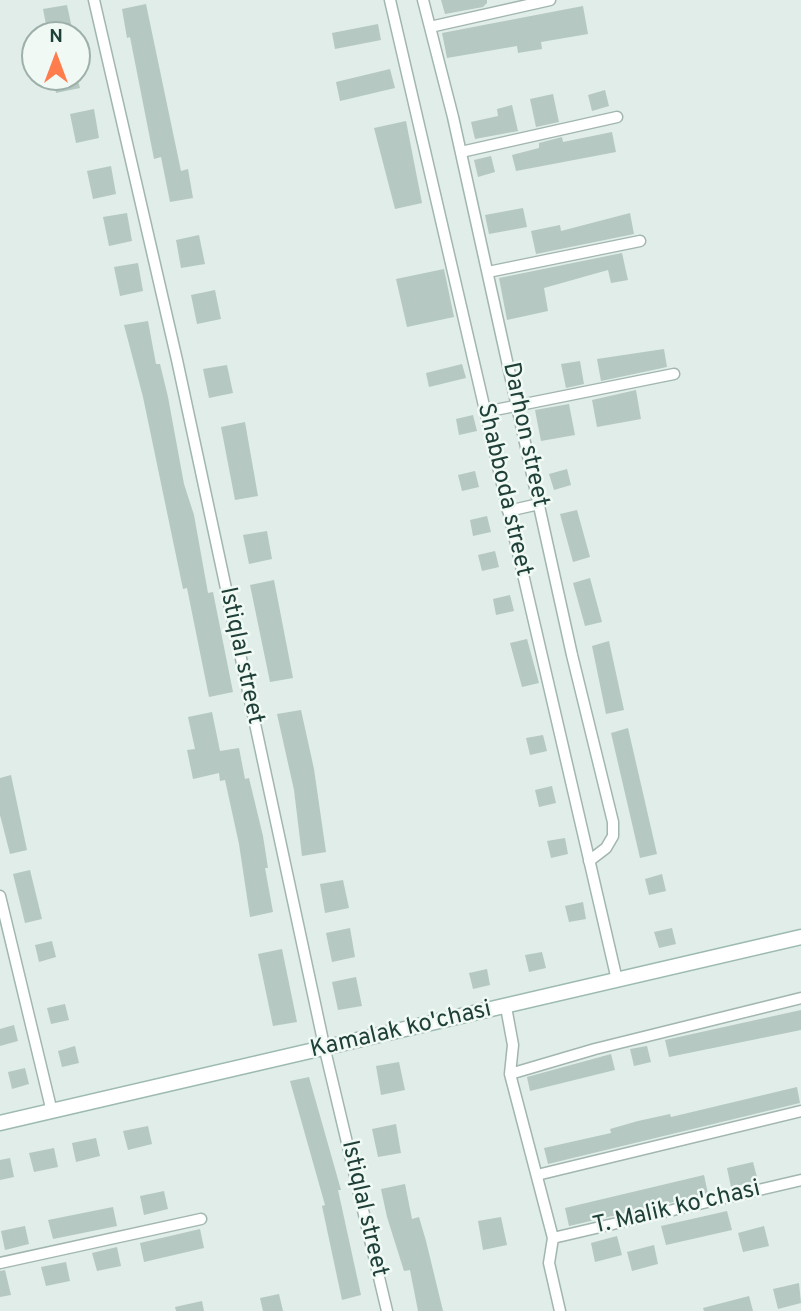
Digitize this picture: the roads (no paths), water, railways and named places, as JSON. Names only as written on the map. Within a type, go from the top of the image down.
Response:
[{"type":"main road","name":"Kamalak ko'chasi","points":[[0,1123],[801,937]]},
{"type":"street","name":"Istiqlal street","points":[[94,0],[177,360],[325,1049],[387,1311]]},
{"type":"street","name":"Shabboda street","points":[[390,0],[617,980]]},
{"type":"street","name":"Darhon street","points":[[423,0],[461,152],[613,822],[613,836],[606,848],[589,861]]},
{"type":"street","points":[[430,27],[550,0]]},
{"type":"street","points":[[461,152],[617,117]]},
{"type":"street","points":[[488,272],[640,241]]},
{"type":"street","points":[[485,412],[674,373]]},
{"type":"street","points":[[508,511],[539,504]]},
{"type":"street","points":[[0,896],[52,1112]]},
{"type":"street","points":[[510,1074],[595,1049],[801,998]]},
{"type":"street","points":[[506,1007],[513,1045],[510,1074],[553,1238],[549,1263],[560,1311]]},
{"type":"street","points":[[537,1175],[801,1111]]},
{"type":"street","name":"T. Malik ko'chasi","points":[[553,1238],[801,1180]]},
{"type":"street","points":[[0,1263],[201,1219]]}]
